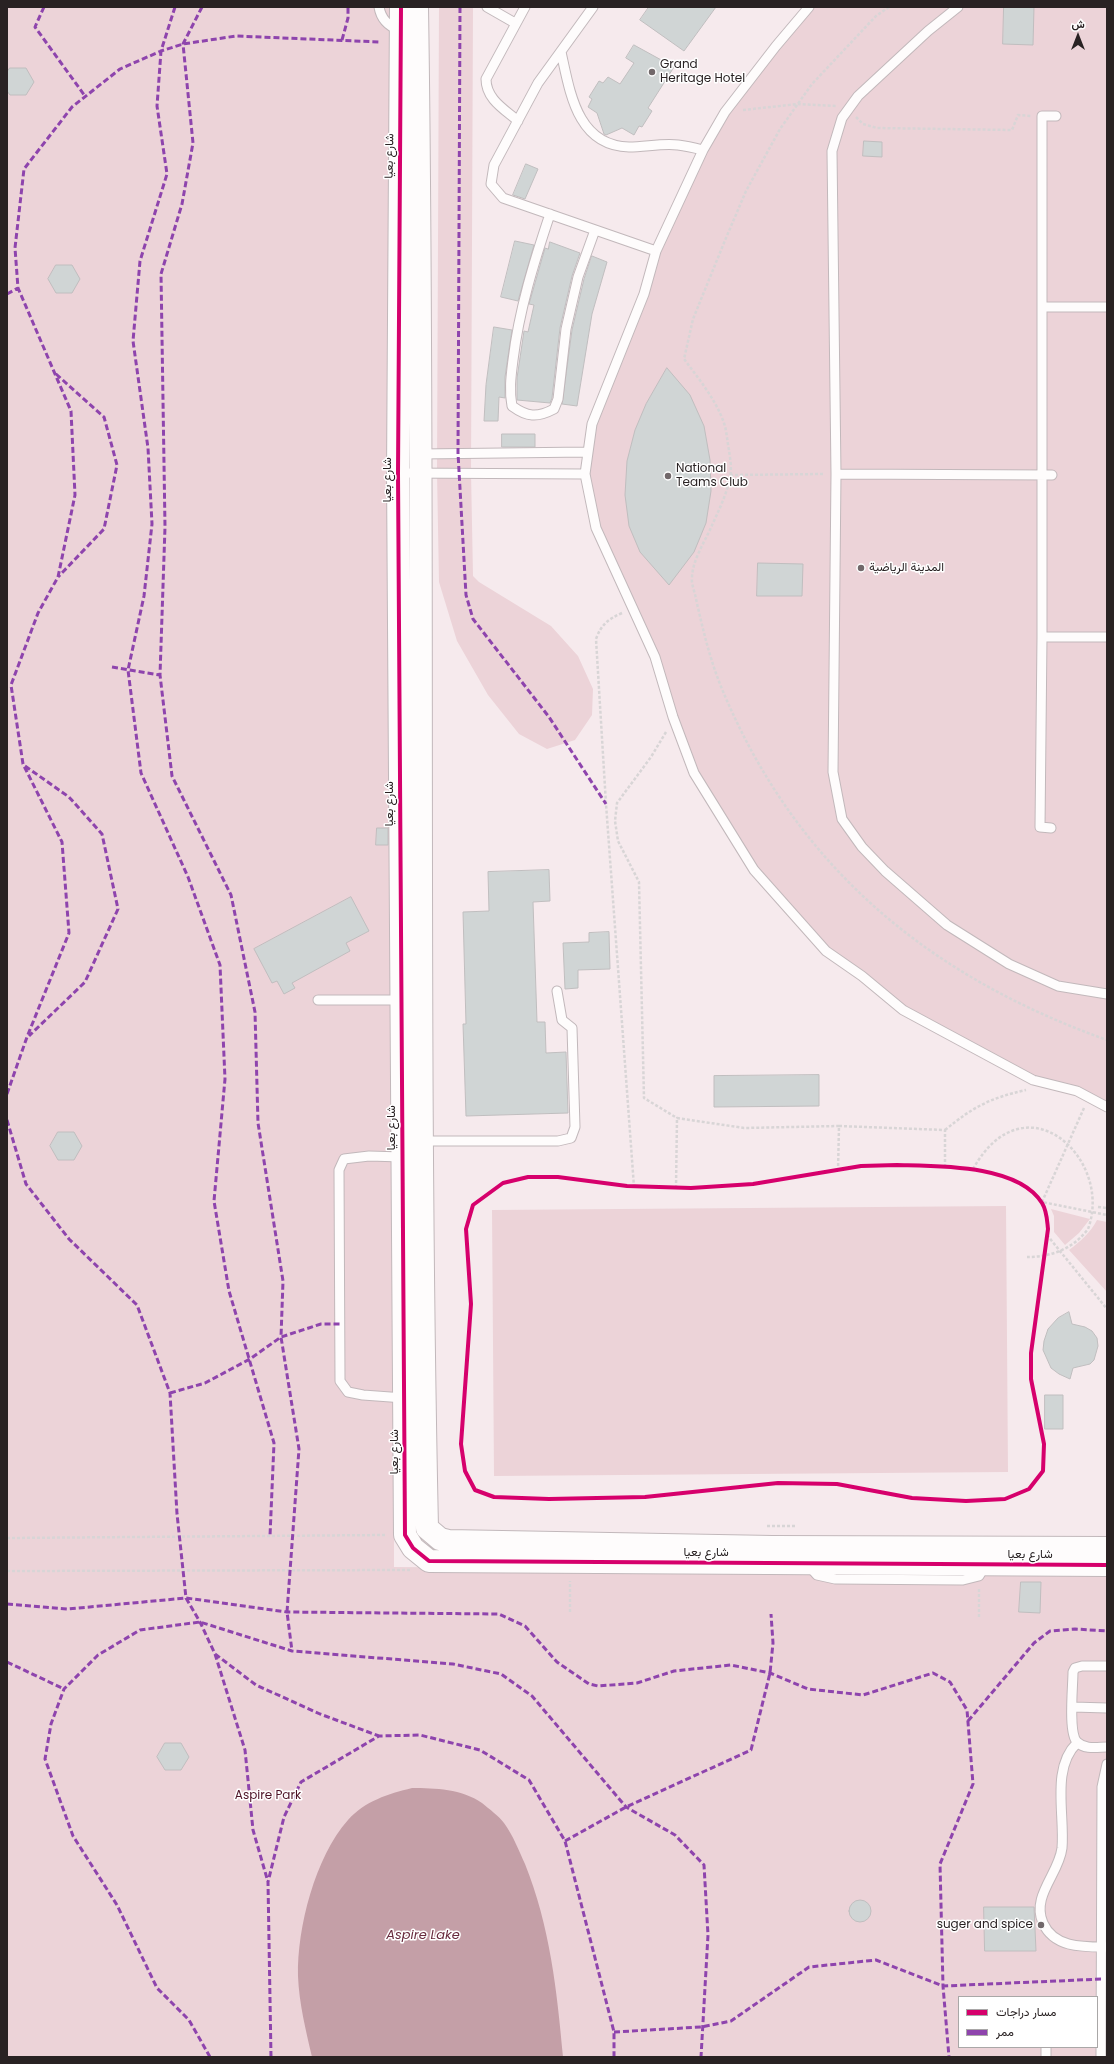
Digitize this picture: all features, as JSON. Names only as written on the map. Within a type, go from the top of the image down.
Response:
[{"type":"street","name":"شارع بعيا","points":[[401,7],[409,31],[411,1000],[409,1146],[414,1398],[427,1528],[440,1539],[772,1547],[1107,1548]]},
{"type":"street","name":"شارع بعيا","points":[[409,31],[417,7]]},
{"type":"street","name":"شارع بعيا","points":[[405,1535],[414,1398]]},
{"type":"street","points":[[405,1535],[414,1548],[429,1560]]},
{"type":"street","name":"شارع بعيا","points":[[429,1560],[807,1564],[983,1570],[1107,1565]]},
{"type":"lane","points":[[379,7],[380,13],[386,22],[409,31]]},
{"type":"lane","points":[[487,7],[515,23]]},
{"type":"lane","points":[[518,121],[490,96],[486,88],[486,79],[525,7]]},
{"type":"lane","points":[[594,7],[538,83],[494,165],[491,184],[503,198],[656,251]]},
{"type":"lane","points":[[809,7],[776,46],[725,112],[703,150],[656,251],[644,294],[592,424],[585,474],[596,528],[655,657],[672,717],[694,773],[754,870],[826,951],[862,976],[903,1010],[1033,1080],[1077,1091],[1107,1107]]},
{"type":"lane","points":[[958,7],[928,31],[858,96],[842,118],[832,152],[836,474],[833,772],[842,819],[862,847],[885,871],[947,925],[1009,964],[1058,986],[1107,994]]},
{"type":"lane","points":[[561,52],[571,97],[579,114],[585,126],[606,144],[627,147],[677,145],[703,150]]},
{"type":"lane","points":[[1051,828],[1040,827],[1042,637],[1042,116],[1056,116]]},
{"type":"lane","points":[[550,214],[533,265],[517,326],[509,393],[512,406],[523,414],[542,415],[554,409],[558,399],[566,329],[578,277],[595,230]]},
{"type":"lane","points":[[1042,307],[1107,307]]},
{"type":"lane","points":[[410,461],[587,452]]},
{"type":"lane","points":[[410,461],[585,474]]},
{"type":"lane","points":[[836,474],[1052,475]]},
{"type":"lane","points":[[1042,637],[1107,637]]},
{"type":"lane","points":[[414,1398],[363,1395],[348,1392],[340,1380],[339,1170],[344,1159],[409,1146],[558,1141],[571,1138],[575,1127],[572,1028],[562,1020],[557,991]]},
{"type":"lane","points":[[318,1000],[411,1000]]},
{"type":"lane","points":[[1107,1666],[1082,1666],[1075,1668],[1073,1672],[1073,1734],[1078,1743],[1086,1747],[1107,1747]]},
{"type":"lane","points":[[1073,1707],[1107,1708]]},
{"type":"lane","points":[[1078,1743],[1068,1753],[1063,1766],[1062,1848],[1056,1870],[1040,1900],[1040,1916],[1046,1929],[1064,1943],[1104,1946]]},
{"type":"lane","points":[[1101,2057],[1099,2013],[1104,1979],[1105,1776],[1107,1764]]},
{"type":"path","points":[[889,7],[876,16],[812,84],[780,129],[746,191],[693,320],[684,359],[703,385],[724,424],[730,459],[730,475],[724,497],[699,553],[692,578],[712,664],[733,715],[756,758],[785,804],[831,866],[891,923],[942,960],[1000,994],[1055,1020],[1107,1040]]},
{"type":"path","points":[[725,112],[798,104],[850,106],[858,120],[863,124],[877,128],[1012,130],[1018,115],[1042,116]]},
{"type":"path","points":[[730,475],[836,474]]},
{"type":"path","points":[[632,609],[609,618],[600,627],[596,639],[606,804],[634,1187]]},
{"type":"path","points":[[672,717],[651,757],[617,802],[615,821],[618,841],[639,882],[644,1098],[677,1118],[744,1128],[839,1126],[945,1130],[973,1108],[988,1101],[1032,1088]]},
{"type":"path","points":[[1042,1202],[1089,1097]]},
{"type":"path","points":[[676,1188],[677,1118]]},
{"type":"path","points":[[838,1171],[839,1126]]},
{"type":"path","points":[[973,1170],[981,1155],[992,1143],[1006,1134],[1022,1129],[1039,1128],[1055,1131],[1075,1142]]},
{"type":"path","points":[[945,1130],[945,1166]]},
{"type":"path","points":[[937,1166],[952,1167]]},
{"type":"path","points":[[830,1172],[845,1169]]},
{"type":"path","points":[[966,1169],[980,1171]]},
{"type":"path","points":[[626,1186],[641,1187]]},
{"type":"path","points":[[669,1188],[683,1188]]},
{"type":"path","points":[[1038,1198],[1042,1202],[1044,1209]]},
{"type":"path","points":[[1042,1202],[1107,1215]]},
{"type":"path","points":[[1027,1257],[1044,1257],[1060,1251],[1082,1237],[1097,1213],[1099,1202]]},
{"type":"path","points":[[1098,1207],[1107,1208]]},
{"type":"path","points":[[1046,1242],[1048,1229]]},
{"type":"path","points":[[1047,1235],[1107,1310]]},
{"type":"path","points":[[1043,1264],[1045,1249]]},
{"type":"path","points":[[766,1526],[798,1526]]},
{"type":"path","points":[[7,1538],[405,1535]]},
{"type":"path","points":[[7,1571],[424,1570],[429,1560]]},
{"type":"path","points":[[570,1562],[570,1612]]},
{"type":"path","points":[[979,1617],[983,1570]]},
{"type":"green space","name":"Aspire Park","points":[[7,7],[394,7],[394,1567],[1107,1572],[1107,2057],[7,2057]]},
{"type":"green space","points":[[439,7],[473,7],[471,472],[473,576],[479,582],[551,626],[578,656],[593,689],[592,715],[575,740],[547,749],[519,734],[488,695],[457,641],[439,582],[437,472]]},
{"type":"green space","name":"المدينة الرياضية","points":[[809,7],[1107,7],[1107,1107],[1077,1091],[1033,1080],[903,1010],[826,951],[754,870],[694,773],[655,657],[596,528],[587,452],[656,251],[725,112]]},
{"type":"green space","points":[[1006,1206],[1008,1472],[494,1476],[492,1210]]},
{"type":"green space","points":[[1051,1209],[1090,1219],[1079,1233],[1065,1245],[1054,1232],[1054,1216]]},
{"type":"green space","points":[[1097,1220],[1107,1222],[1107,1292],[1069,1250],[1085,1236]]},
{"type":"water","name":"Aspire Lake","points":[[412,1788],[448,1790],[474,1798],[482,1803],[504,1823],[516,1843],[534,1887],[541,1911],[555,1983],[563,2057],[312,2057],[303,2017],[298,1976],[301,1937],[305,1915],[317,1873],[336,1835],[355,1813],[377,1799]]},
{"type":"building","points":[[649,7],[716,7],[684,51],[640,20]]},
{"type":"building","points":[[1004,7],[1034,7],[1033,45],[1003,44]]},
{"type":"building","points":[[634,45],[674,67],[648,108],[652,111],[642,127],[639,126],[634,135],[622,128],[606,135],[604,134],[597,113],[588,107],[592,99],[589,97],[599,81],[603,83],[608,77],[620,84],[634,63],[626,58]]},
{"type":"building","points":[[10,68],[26,68],[34,82],[26,95],[10,95],[7,91],[7,72]]},
{"type":"building","points":[[864,141],[882,142],[882,157],[863,156]]},
{"type":"building","points":[[526,164],[538,169],[525,199],[513,195]]},
{"type":"building","points":[[515,241],[534,245],[518,301],[501,297]]},
{"type":"building","points":[[550,242],[580,253],[572,276],[560,328],[552,398],[550,403],[517,400],[517,378],[524,331],[528,332],[534,305],[529,304],[545,248],[548,249]]},
{"type":"building","points":[[592,256],[607,262],[592,314],[577,406],[562,404],[572,330],[584,279]]},
{"type":"building","points":[[56,265],[72,265],[80,279],[72,293],[56,293],[48,279]]},
{"type":"building","points":[[494,327],[512,330],[505,377],[505,398],[499,397],[498,421],[484,421],[486,385]]},
{"type":"building","name":"National Teams Club","points":[[667,368],[690,395],[704,426],[710,460],[711,491],[706,523],[694,552],[669,585],[640,552],[629,526],[625,495],[627,461],[635,430],[646,404]]},
{"type":"building","points":[[502,434],[535,434],[535,447],[502,447]]},
{"type":"building","points":[[758,563],[803,564],[802,596],[757,596]]},
{"type":"building","points":[[377,828],[388,828],[388,845],[376,845]]},
{"type":"building","points":[[549,870],[550,901],[533,902],[537,1022],[545,1022],[546,1053],[566,1052],[568,1113],[466,1116],[463,1024],[466,1024],[463,912],[489,911],[488,872]]},
{"type":"building","points":[[351,897],[369,931],[346,943],[350,951],[292,983],[295,988],[284,994],[277,981],[272,983],[254,949]]},
{"type":"building","points":[[609,932],[610,969],[578,970],[578,988],[565,989],[563,943],[589,942],[589,933]]},
{"type":"building","points":[[819,1075],[819,1106],[714,1107],[714,1076]]},
{"type":"building","points":[[58,1132],[74,1132],[82,1146],[74,1160],[58,1160],[50,1146]]},
{"type":"building","points":[[1069,1312],[1072,1324],[1085,1327],[1092,1331],[1097,1338],[1098,1346],[1094,1360],[1090,1364],[1073,1368],[1070,1379],[1051,1368],[1043,1350],[1048,1329],[1058,1318]]},
{"type":"building","points":[[1045,1395],[1063,1395],[1063,1429],[1045,1429]]},
{"type":"building","points":[[1021,1582],[1041,1582],[1040,1613],[1019,1612]]},
{"type":"building","points":[[165,1743],[181,1743],[189,1757],[181,1770],[165,1770],[157,1757]]},
{"type":"building","points":[[856,1900],[864,1900],[871,1907],[871,1915],[864,1922],[856,1922],[849,1915],[849,1907]]},
{"type":"building","points":[[984,1907],[1034,1907],[1036,1951],[985,1951]]},
{"type":"marked path","points":[[44,7],[35,27],[85,96]]},
{"type":"marked path","points":[[175,7],[161,51],[157,106],[167,174],[140,261],[133,341],[148,448],[152,524],[144,596],[128,670],[141,773],[188,877],[220,965],[225,1079],[214,1201],[229,1291],[274,1443],[270,1536]]},
{"type":"marked path","points":[[202,7],[183,44],[193,143],[182,204],[161,274],[165,527],[160,675],[172,776],[231,895],[255,1012],[258,1123],[283,1281],[281,1337],[299,1449],[287,1612],[292,1651]]},
{"type":"marked path","points":[[342,40],[348,18],[348,7]]},
{"type":"marked path","points":[[460,7],[458,453],[466,595],[473,619],[549,717],[606,804]]},
{"type":"marked path","points":[[7,1094],[27,1037],[69,933],[62,842],[23,764],[11,685],[38,613],[58,577],[75,495],[71,411],[18,288],[15,248],[24,169],[72,107],[120,69],[161,51],[183,44],[236,36],[380,42]]},
{"type":"marked path","points":[[7,294],[18,288]]},
{"type":"marked path","points":[[56,374],[104,417],[117,465],[104,529],[58,577]]},
{"type":"marked path","points":[[112,667],[160,675]]},
{"type":"marked path","points":[[25,766],[69,797],[102,834],[118,909],[85,982],[29,1036]]},
{"type":"marked path","points":[[7,1120],[26,1184],[69,1239],[137,1305],[170,1393],[177,1514],[186,1598],[200,1622],[215,1654],[245,1750],[253,1830],[268,1882]]},
{"type":"marked path","points":[[170,1393],[205,1383],[250,1359],[281,1337],[321,1324],[341,1324]]},
{"type":"marked path","points":[[7,1604],[68,1609],[186,1598],[287,1612],[499,1614],[525,1626],[557,1662],[589,1684],[598,1686],[637,1683],[674,1671],[731,1665],[770,1673],[808,1689],[863,1695],[933,1673],[950,1682],[967,1710],[973,1784],[940,1864],[943,1986],[949,2057]]},
{"type":"marked path","points":[[565,1841],[626,1807],[751,1750],[770,1673],[773,1643],[771,1614]]},
{"type":"marked path","points":[[210,2057],[189,2020],[157,1988],[117,1905],[73,1836],[45,1759],[51,1724],[64,1689],[98,1655],[140,1630],[200,1622],[292,1651],[453,1664],[501,1674],[532,1696],[626,1807],[675,1835],[704,1865],[708,1935],[701,2057]]},
{"type":"marked path","points":[[968,1721],[1034,1643],[1050,1631],[1075,1629],[1107,1631]]},
{"type":"marked path","points":[[215,1654],[256,1685],[320,1714],[379,1736]]},
{"type":"marked path","points":[[7,1662],[64,1689]]},
{"type":"marked path","points":[[271,2057],[268,1882],[284,1817],[301,1782],[379,1736],[420,1735],[480,1750],[529,1780],[565,1841],[614,2032],[614,2057]]},
{"type":"marked path","points":[[614,2032],[701,2027],[731,2021],[809,1967],[876,1960],[943,1986],[1102,1979]]},
{"type":"cycle path","points":[[401,7],[398,473],[405,1535],[413,1548],[429,1561],[1107,1565]]},
{"type":"cycle path","points":[[897,1165],[954,1167],[996,1174],[1015,1181],[1031,1190],[1044,1206],[1048,1229],[1031,1353],[1031,1379],[1044,1444],[1043,1471],[1029,1489],[1005,1499],[966,1501],[912,1498],[837,1484],[778,1483],[645,1497],[549,1499],[494,1497],[475,1490],[465,1471],[461,1444],[471,1304],[466,1229],[473,1205],[503,1183],[528,1177],[558,1177],[627,1186],[691,1188],[753,1184],[861,1166],[897,1165]]},
{"type":"place","name":"Grand Heritage Hotel","points":[[652,72]]},
{"type":"place","name":"National Teams Club","points":[[668,476]]},
{"type":"place","name":"المدينة الرياضية","points":[[861,568]]},
{"type":"place","name":"suger and spice","points":[[1041,1925]]}]
